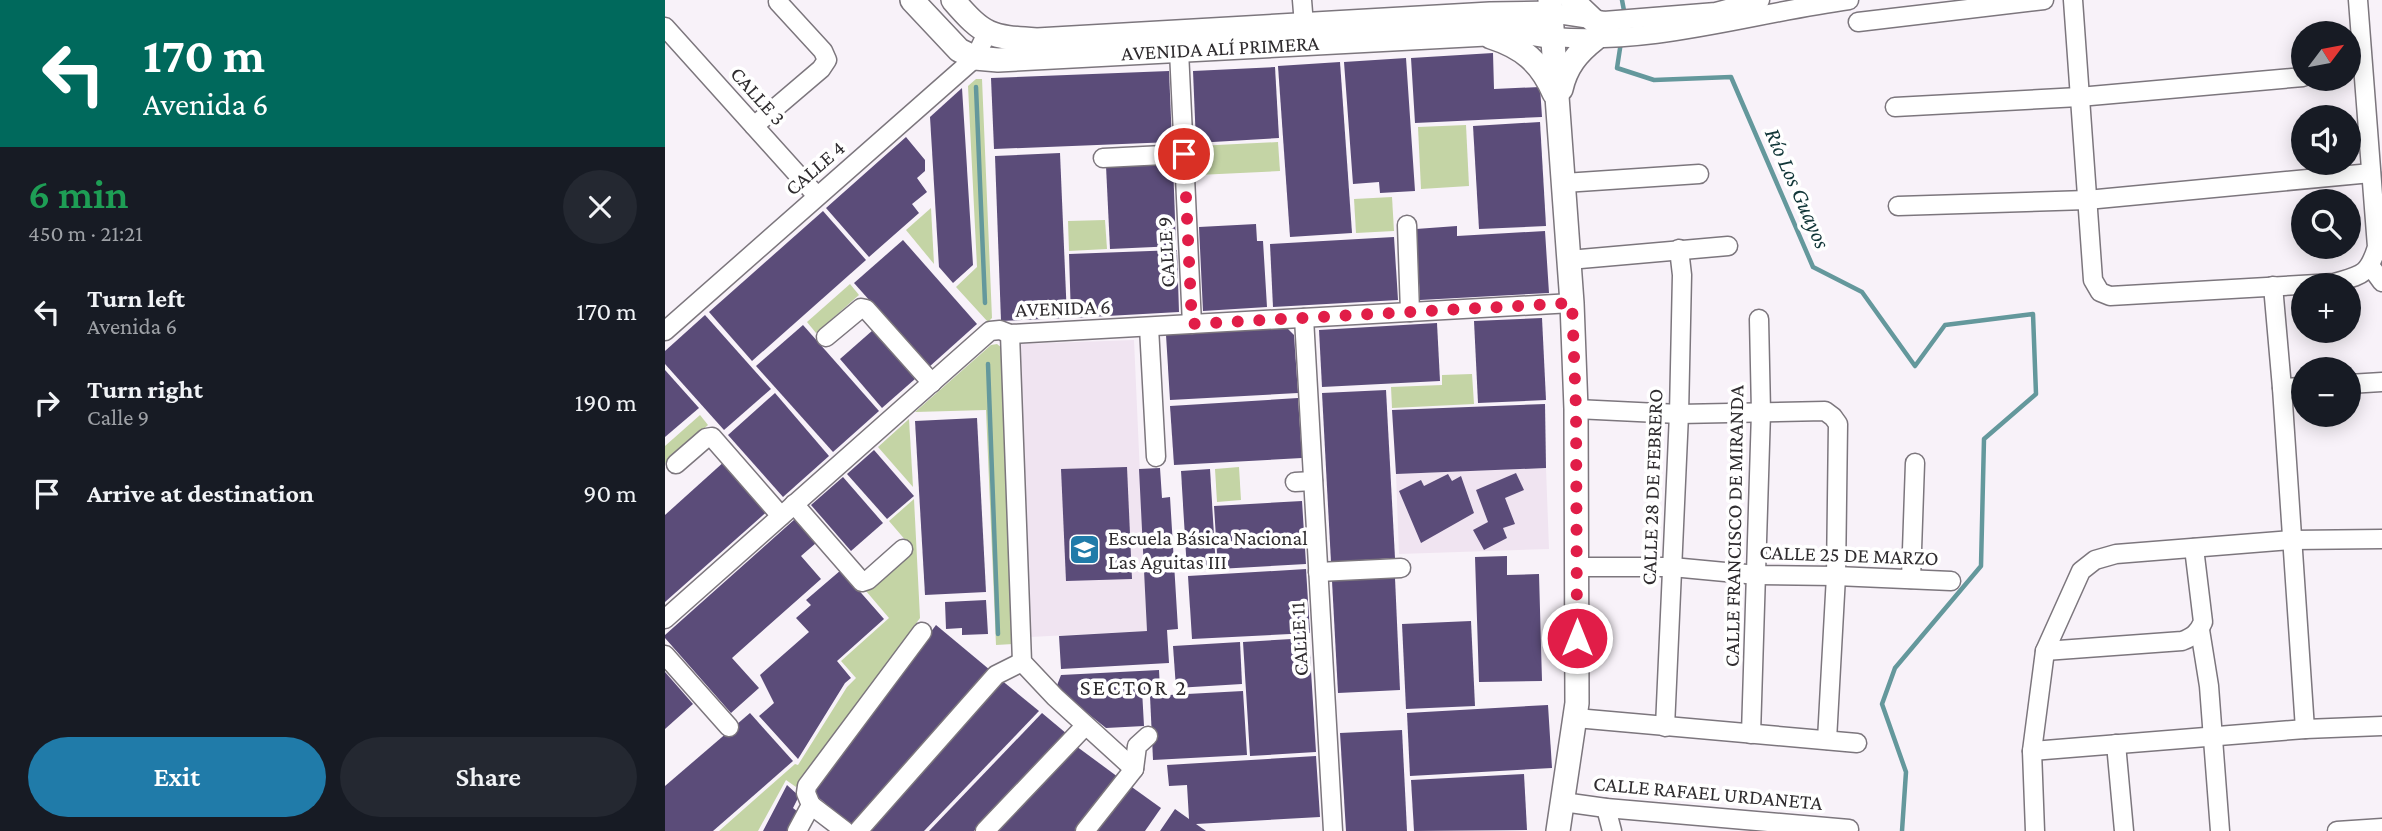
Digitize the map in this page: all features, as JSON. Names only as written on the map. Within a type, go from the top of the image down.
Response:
[{"type":"main road","name":"AVENIDA ALÍ PRIMERA","points":[[912,0],[948,41],[975,58],[1009,61],[1524,32],[1553,37]]},
{"type":"main road","points":[[953,0],[987,33]]},
{"type":"main road","points":[[1490,14],[1514,6],[1522,0]]},
{"type":"main road","points":[[1558,102],[1564,74],[1599,30],[1572,0]]},
{"type":"main road","name":"AVENIDA ALÍ PRIMERA","points":[[987,33],[999,37],[1037,40],[1304,25],[1451,8],[1490,14],[1551,6]]},
{"type":"main road","points":[[1551,6],[1572,303],[1576,409],[1576,718],[1558,831]]},
{"type":"main road","points":[[1479,35],[1503,41],[1533,58],[1543,71],[1558,102]]},
{"type":"street","points":[[1302,0],[1304,25]]},
{"type":"street","points":[[1677,24],[1760,0]]},
{"type":"street","points":[[1553,37],[1599,30],[1677,24],[1849,0]]},
{"type":"street","points":[[1858,22],[2044,0]]},
{"type":"street","points":[[2073,0],[2093,280],[2100,292],[2110,296],[2334,283],[2362,275],[2371,267],[2377,247],[2358,0]]},
{"type":"street","points":[[754,126],[821,69],[827,60],[823,51],[778,2]]},
{"type":"street","points":[[1551,6],[1599,30]]},
{"type":"street","name":"CALLE 3","points":[[665,27],[817,196]]},
{"type":"street","name":"CALLE 4","points":[[665,329],[975,58],[987,33]]},
{"type":"street","name":"CALLE 9","points":[[1179,51],[1184,154],[1192,187],[1192,324]]},
{"type":"street","points":[[1895,107],[2078,97],[2291,78]]},
{"type":"street","points":[[1103,158],[1184,154]]},
{"type":"street","points":[[1898,206],[2087,200],[2371,173]]},
{"type":"street","points":[[1564,183],[1699,174]]},
{"type":"street","points":[[1407,225],[1410,312]]},
{"type":"street","points":[[1569,260],[1728,246]]},
{"type":"street","name":"CALLE 28 DE FEBRERO","points":[[1665,727],[1679,414],[1682,275],[1679,249]]},
{"type":"street","points":[[2371,267],[2382,282]]},
{"type":"street","points":[[2273,286],[2283,388],[2305,729]]},
{"type":"street","name":"AVENIDA 6","points":[[665,620],[990,331],[1000,330],[1010,334],[1410,312],[1454,314],[1572,303]]},
{"type":"street","points":[[826,337],[861,308],[866,309],[932,383]]},
{"type":"street","name":"CALLE 11","points":[[1304,318],[1304,481],[1318,572],[1333,711],[1333,831]]},
{"type":"street","name":"CALLE FRANCISCO DE MIRANDA","points":[[1751,734],[1761,412],[1759,319]]},
{"type":"street","points":[[1149,327],[1156,457]]},
{"type":"street","points":[[1010,334],[1022,662],[1085,726],[1134,769]]},
{"type":"street","points":[[2361,383],[2382,382]]},
{"type":"street","points":[[2283,388],[2291,388]]},
{"type":"street","points":[[1576,409],[1679,414],[1825,411],[1833,417],[1838,424],[1836,576],[1827,740]]},
{"type":"street","points":[[676,464],[706,438],[712,437],[862,582],[903,550]]},
{"type":"street","points":[[1911,579],[1915,463]]},
{"type":"street","points":[[2035,831],[2032,751],[2045,651],[2081,571],[2095,560],[2116,554],[2292,540],[2382,539]]},
{"type":"street","points":[[2045,651],[2182,642],[2193,637],[2203,622],[2193,548]]},
{"type":"street","name":"CALLE 25 DE MARZO","points":[[1577,567],[1672,567],[1757,575],[1951,581]]},
{"type":"street","points":[[1318,572],[1401,568]]},
{"type":"street","points":[[2200,630],[2206,661],[2220,831]]},
{"type":"street","points":[[845,831],[811,805],[806,793],[807,786],[922,632]]},
{"type":"street","points":[[665,655],[729,727]]},
{"type":"street","points":[[858,831],[996,675],[1022,662]]},
{"type":"street","points":[[1576,718],[1857,743]]},
{"type":"street","points":[[985,831],[1085,726]]},
{"type":"street","points":[[2032,751],[2305,729],[2382,726]]},
{"type":"street","points":[[1085,831],[1134,769],[1137,746],[1148,736]]},
{"type":"street","points":[[2116,744],[2124,831]]},
{"type":"street","name":"CALLE RAFAEL URDANETA","points":[[1563,802],[1709,824],[1849,829]]},
{"type":"street","points":[[797,831],[811,805]]},
{"type":"street","points":[[1606,808],[1612,831]]},
{"type":"street","points":[[2337,831],[2382,828]]},
{"type":"shaded area","name":"Escuela Básica Nacional Las Aguitas III","points":[[1134,340],[1147,631],[1030,637],[1018,344]]},
{"type":"shaded area","points":[[1546,468],[1549,549],[1399,554],[1396,474]]},
{"type":"green space","points":[[976,79],[982,79],[992,318],[988,322],[956,287],[977,267],[968,86]]},
{"type":"green space","points":[[1466,125],[1469,186],[1421,189],[1418,127]]},
{"type":"green space","points":[[1278,142],[1280,171],[1198,175],[1197,146]]},
{"type":"green space","points":[[1392,197],[1394,231],[1356,233],[1354,199]]},
{"type":"green space","points":[[931,208],[934,264],[906,230]]},
{"type":"green space","points":[[1105,220],[1107,249],[1069,251],[1068,221]]},
{"type":"green space","points":[[850,284],[859,295],[816,333],[807,322]]},
{"type":"green space","points":[[997,344],[1002,348],[1013,644],[996,645],[986,410],[915,412],[991,345]]},
{"type":"green space","points":[[1472,374],[1474,404],[1392,408],[1391,387],[1442,385],[1442,375]]},
{"type":"green space","points":[[700,415],[708,425],[665,463],[665,446]]},
{"type":"green space","points":[[909,419],[913,487],[878,447]]},
{"type":"green space","points":[[1239,467],[1241,500],[1217,502],[1215,469]]},
{"type":"green space","points":[[914,499],[920,618],[796,787],[786,780],[758,831],[719,831],[795,764],[798,765],[847,687],[856,678],[841,661],[889,618],[866,591],[913,549],[889,521]]},
{"type":"building","points":[[1493,53],[1494,89],[1540,87],[1542,117],[1415,123],[1411,58]]},
{"type":"building","points":[[1406,58],[1415,191],[1380,193],[1379,182],[1353,184],[1344,62]]},
{"type":"building","points":[[1340,62],[1352,233],[1290,237],[1278,66]]},
{"type":"building","points":[[1275,67],[1279,138],[1196,143],[1193,71]]},
{"type":"building","points":[[1169,71],[1172,142],[994,149],[991,78]]},
{"type":"building","points":[[962,88],[973,265],[953,283],[939,267],[930,117]]},
{"type":"building","points":[[1540,122],[1546,226],[1479,229],[1473,126]]},
{"type":"building","points":[[906,137],[925,160],[925,171],[917,178],[927,192],[912,204],[919,213],[869,257],[826,208]]},
{"type":"building","points":[[1060,153],[1067,318],[1001,321],[995,156]]},
{"type":"building","points":[[1173,164],[1176,246],[1110,249],[1106,166]]},
{"type":"building","points":[[823,211],[866,260],[752,361],[709,312]]},
{"type":"building","points":[[1256,224],[1257,241],[1263,241],[1267,307],[1203,311],[1199,227]]},
{"type":"building","points":[[1457,226],[1457,236],[1545,231],[1549,293],[1420,300],[1416,229]]},
{"type":"building","points":[[1394,237],[1398,300],[1273,307],[1270,244]]},
{"type":"building","points":[[903,240],[977,324],[929,367],[854,283]]},
{"type":"building","points":[[1177,250],[1179,312],[1071,318],[1069,254]]},
{"type":"building","points":[[705,315],[771,389],[724,430],[665,364],[665,351]]},
{"type":"building","points":[[1542,318],[1546,400],[1478,403],[1474,321]]},
{"type":"building","points":[[1437,323],[1440,381],[1322,387],[1319,330]]},
{"type":"building","points":[[803,325],[879,411],[833,452],[756,366]]},
{"type":"building","points":[[1287,328],[1294,335],[1298,393],[1170,400],[1166,335]]},
{"type":"building","points":[[873,330],[915,379],[882,408],[840,359]]},
{"type":"building","points":[[665,370],[699,408],[665,437]]},
{"type":"building","points":[[1386,390],[1395,558],[1331,562],[1322,393]]},
{"type":"building","points":[[775,393],[829,456],[783,497],[728,435]]},
{"type":"building","points":[[1298,398],[1302,458],[1174,465],[1170,406]]},
{"type":"building","points":[[1545,404],[1546,468],[1396,474],[1392,410]]},
{"type":"building","points":[[977,418],[986,592],[925,595],[915,421]]},
{"type":"building","points":[[874,450],[914,496],[887,519],[847,474]]},
{"type":"building","points":[[726,460],[770,509],[665,602],[665,515]]},
{"type":"building","points":[[1127,467],[1132,579],[1066,581],[1061,469]]},
{"type":"building","points":[[1160,468],[1162,498],[1170,497],[1178,629],[1167,630],[1169,663],[1061,669],[1059,636],[1147,631],[1139,469]]},
{"type":"building","points":[[1210,469],[1216,569],[1187,571],[1181,471]]},
{"type":"building","points":[[1516,473],[1524,490],[1505,498],[1515,524],[1503,528],[1507,538],[1484,550],[1473,530],[1488,522],[1476,490]]},
{"type":"building","points":[[1448,474],[1452,481],[1461,476],[1474,513],[1421,543],[1399,491],[1421,480],[1424,486]]},
{"type":"building","points":[[843,477],[883,523],[851,551],[811,505]]},
{"type":"building","points":[[1302,501],[1306,564],[1218,569],[1214,506]]},
{"type":"building","points":[[795,519],[816,543],[801,556],[821,579],[732,658],[759,688],[731,713],[665,635]]},
{"type":"building","points":[[1507,556],[1507,575],[1539,574],[1542,681],[1479,682],[1475,557]]},
{"type":"building","points":[[1306,569],[1310,633],[1192,639],[1188,576]]},
{"type":"building","points":[[841,570],[884,619],[837,661],[851,678],[845,683],[798,759],[759,716],[774,703],[760,675],[809,632],[796,618],[811,605],[806,600]]},
{"type":"building","points":[[1395,578],[1400,690],[1338,693],[1332,581]]},
{"type":"building","points":[[986,600],[988,634],[962,635],[962,628],[946,629],[945,602]]},
{"type":"building","points":[[1471,621],[1475,706],[1406,709],[1402,624]]},
{"type":"building","points":[[936,625],[990,670],[853,827],[811,791]]},
{"type":"building","points":[[1309,638],[1316,752],[1250,756],[1243,642]]},
{"type":"building","points":[[1240,642],[1242,684],[1176,688],[1173,646]]},
{"type":"building","points":[[1159,670],[1160,689],[1142,690],[1144,726],[1106,728],[1056,688],[1061,675]]},
{"type":"building","points":[[665,672],[693,704],[665,729]]},
{"type":"building","points":[[1000,679],[1039,711],[924,831],[868,831]]},
{"type":"building","points":[[1243,691],[1247,755],[1153,760],[1150,696]]},
{"type":"building","points":[[1548,705],[1552,768],[1410,776],[1407,713]]},
{"type":"building","points":[[750,713],[793,761],[713,831],[665,831],[665,786]]},
{"type":"building","points":[[1042,713],[1067,734],[974,831],[929,831]]},
{"type":"building","points":[[1402,730],[1407,831],[1346,831],[1340,733]]},
{"type":"building","points":[[1076,746],[1118,777],[1076,831],[995,831]]},
{"type":"building","points":[[1316,756],[1320,817],[1196,824],[1206,831],[1160,831],[1175,809],[1189,819],[1187,785],[1169,786],[1167,765]]},
{"type":"building","points":[[1524,774],[1527,830],[1414,831],[1411,780]]},
{"type":"building","points":[[787,785],[799,796],[793,808],[798,812],[788,831],[763,831]]},
{"type":"building","points":[[1129,785],[1161,808],[1145,831],[1094,831]]},
{"type":"waterway","name":"Río Los Guayos","points":[[1622,0],[1625,16]]},
{"type":"waterway","name":"Río Los Guayos","points":[[1621,42],[1617,68],[1654,80],[1731,77],[1813,267],[1862,292],[1915,366],[1945,325],[2033,314],[2036,394],[1984,439],[1981,566],[1895,668],[1882,704],[1906,772],[1902,831]]},
{"type":"waterway","points":[[976,87],[985,303]]},
{"type":"waterway","points":[[988,364],[998,634]]},
{"type":"place","name":"Escuela Básica Nacional Las Aguitas III","points":[[1085,550]]},
{"type":"district","name":"SECTOR 2","points":[[1134,687]]},
{"type":"route","points":[[1184,154],[1192,324],[1572,303],[1576,409],[1577,638]]}]
